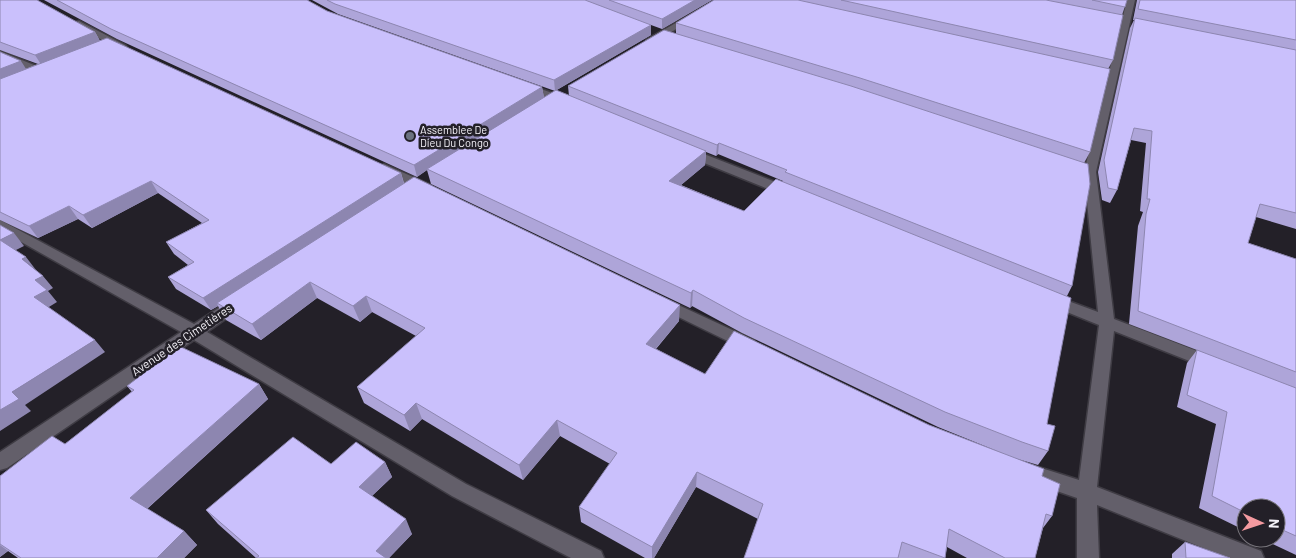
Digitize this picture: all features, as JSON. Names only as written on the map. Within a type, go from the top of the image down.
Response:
[{"type":"street","points":[[640,47],[667,36],[722,0]]},
{"type":"street","points":[[1088,558],[1087,492],[1107,323],[1085,171],[1109,76],[1131,0]]},
{"type":"street","points":[[65,17],[140,55]]},
{"type":"street","points":[[645,28],[667,36]]},
{"type":"street","points":[[97,50],[113,43]]},
{"type":"street","points":[[0,54],[46,70],[25,79]]},
{"type":"street","points":[[510,81],[582,108]]},
{"type":"street","points":[[539,106],[570,88]]},
{"type":"street","points":[[671,144],[797,196]]},
{"type":"street","points":[[367,160],[437,193]]},
{"type":"street","points":[[402,196],[435,174]]},
{"type":"street","points":[[0,224],[194,332],[459,490],[593,558]]},
{"type":"street","name":"Avenue des Cimetières","points":[[0,462],[252,294]]},
{"type":"street","points":[[652,297],[759,350]]},
{"type":"street","points":[[1043,297],[1224,368]]},
{"type":"street","points":[[1017,469],[1087,492],[1253,558]]},
{"type":"building","points":[[0,0],[37,0],[95,32],[35,55],[0,42]]},
{"type":"building","points":[[57,0],[307,0],[327,11],[542,87],[414,165],[111,29]]},
{"type":"building","points":[[327,0],[585,0],[651,25],[554,80]]},
{"type":"building","points":[[609,0],[695,0],[662,19]]},
{"type":"building","points":[[714,0],[798,0],[1110,69],[1090,152],[860,78],[676,23]]},
{"type":"building","points":[[841,0],[1046,0],[1123,15],[1113,60]]},
{"type":"building","points":[[1092,0],[1127,0],[1125,7]]},
{"type":"building","points":[[1140,0],[1296,0],[1296,40],[1138,9]]},
{"type":"building","points":[[1135,18],[1296,50],[1296,213],[1260,204],[1248,243],[1296,259],[1296,372],[1138,311],[1146,214],[1150,199],[1147,199],[1152,131],[1134,128],[1117,190],[1108,188],[1104,160]]},
{"type":"building","points":[[664,30],[851,86],[1088,164],[1090,184],[1072,286],[785,172],[787,170],[719,143],[717,145],[568,86]]},
{"type":"building","points":[[107,38],[401,173],[203,298],[168,277],[194,262],[166,242],[209,220],[151,181],[83,215],[69,206],[29,226],[0,212],[0,79]]},
{"type":"building","points":[[0,52],[21,61],[0,69]]},
{"type":"building","points":[[556,90],[706,151],[669,181],[744,211],[776,179],[1071,298],[1047,424],[1055,426],[1048,451],[945,412],[744,318],[693,290],[691,293],[427,169]]},
{"type":"building","points":[[414,177],[680,305],[646,344],[705,374],[734,331],[929,425],[1044,469],[1042,476],[1060,484],[1052,516],[1046,514],[1035,558],[1005,558],[949,529],[945,558],[902,542],[898,558],[744,558],[763,504],[697,472],[652,547],[579,507],[617,453],[557,420],[519,465],[416,403],[404,415],[357,387],[425,328],[366,296],[353,306],[310,282],[252,324],[217,303]]},
{"type":"building","points":[[0,225],[14,233],[0,240]]},
{"type":"building","points":[[0,240],[26,257],[22,259],[43,276],[35,280],[47,290],[34,297],[95,340],[12,392],[19,399],[0,410]]},
{"type":"building","points":[[179,346],[259,384],[130,498],[184,531],[157,558],[21,558],[0,544],[0,476],[52,436],[65,444],[134,390],[127,386]]},
{"type":"building","points":[[1197,350],[1296,388],[1296,536],[1286,532],[1286,498],[1236,498],[1236,508],[1212,496],[1227,412],[1187,395]]},
{"type":"building","points":[[293,437],[331,464],[356,442],[385,462],[359,487],[406,519],[376,551],[386,558],[256,558],[259,556],[206,510]]},
{"type":"building","points":[[1185,542],[1230,558],[1186,558]]},
{"type":"place","name":"Assemblee De Dieu Du Congo","points":[[410,136]]}]
